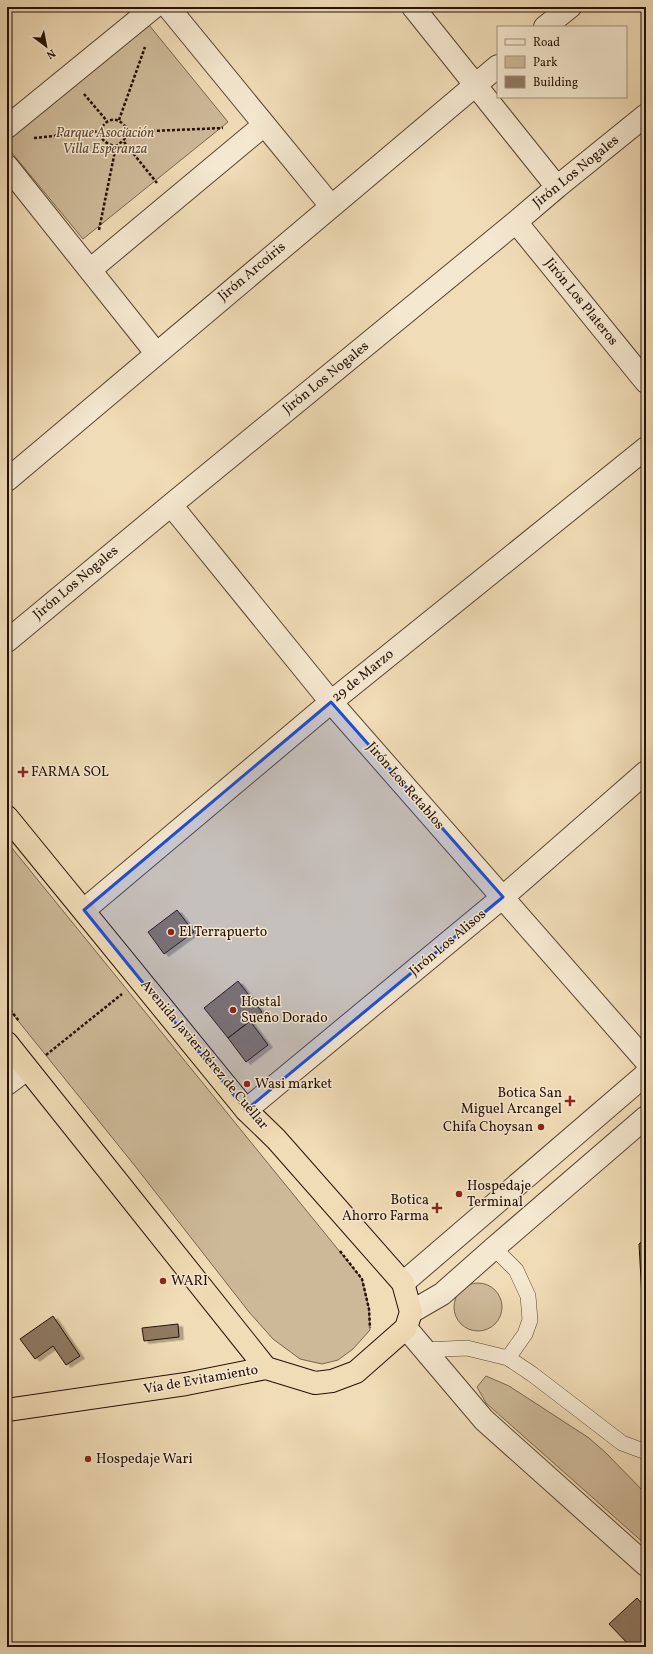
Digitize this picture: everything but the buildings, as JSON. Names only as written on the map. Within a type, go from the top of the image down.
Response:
[{"type":"highway","name":"Avenida Javier Pérez de Cuéllar","points":[[7,817],[141,979],[246,1110],[276,1139],[403,1283],[409,1320]]},
{"type":"highway","points":[[7,1043],[266,1368]]},
{"type":"highway","name":"Vía de Evitamiento","points":[[7,1410],[186,1384],[266,1368],[315,1383],[332,1381],[356,1372],[409,1320]]},
{"type":"street","points":[[7,127],[154,7]]},
{"type":"street","points":[[168,7],[331,206]]},
{"type":"street","points":[[413,7],[557,187]]},
{"type":"street","points":[[546,26],[570,7]]},
{"type":"street","name":"Jirón Arcoíris","points":[[7,480],[497,67]]},
{"type":"street","name":"Jirón Los Nogales","points":[[7,641],[646,115]]},
{"type":"street","points":[[90,270],[264,125]]},
{"type":"street","points":[[7,166],[156,353]]},
{"type":"street","name":"Jirón Los Plateros","points":[[516,222],[646,382]]},
{"type":"street","name":"29 de Marzo","points":[[84,910],[331,702],[646,448]]},
{"type":"street","name":"Jirón Los Retablos","points":[[171,505],[331,702],[646,1061]]},
{"type":"street","name":"Jirón Los Alisos","points":[[246,1110],[503,897],[646,772]]},
{"type":"street","points":[[7,1084],[28,1069]]},
{"type":"street","points":[[403,1283],[646,1074]]},
{"type":"street","points":[[646,1118],[442,1294],[409,1320],[424,1350],[484,1420],[646,1565]]},
{"type":"lane","points":[[494,1248],[516,1270],[528,1296],[530,1320],[525,1334],[508,1358]]},
{"type":"lane","points":[[424,1350],[467,1348],[508,1358],[532,1374],[622,1443],[646,1452]]},
{"type":"path","points":[[119,120],[147,42]]},
{"type":"path","points":[[69,76],[107,121]]},
{"type":"path","points":[[113,119],[119,120],[125,125],[127,132],[124,142],[116,146],[108,145],[102,139],[101,131],[107,121],[113,119]]},
{"type":"path","points":[[127,132],[226,127]]},
{"type":"path","points":[[30,138],[101,131]]},
{"type":"path","points":[[124,142],[173,202]]},
{"type":"path","points":[[98,232],[116,146]]},
{"type":"path","points":[[28,1069],[141,979]]},
{"type":"highlighted area","points":[[331,702],[503,897],[246,1110],[84,910]]},
{"type":"green space","name":"Parque Asociación Villa Esperanza","points":[[149,25],[228,122],[83,239],[7,147],[7,141]]},
{"type":"green space","points":[[7,842],[362,1279],[369,1309],[370,1330],[353,1349],[338,1360],[322,1364],[300,1359],[273,1339],[249,1312],[135,1166],[7,1007]]},
{"type":"green space","points":[[478,1283],[487,1285],[495,1290],[500,1298],[502,1307],[500,1316],[495,1324],[487,1329],[478,1331],[469,1329],[461,1324],[456,1316],[454,1307],[456,1298],[461,1290],[469,1285]]},
{"type":"green space","points":[[486,1376],[509,1386],[589,1438],[606,1453],[646,1494],[646,1545],[486,1403],[477,1387]]},
{"type":"place","name":"FARMA SOL","points":[[23,772]]},
{"type":"place","name":"El Terrapuerto","points":[[171,932]]},
{"type":"place","name":"Hostal Sueño Dorado","points":[[233,1010]]},
{"type":"place","name":"Wasi market","points":[[247,1084]]},
{"type":"place","name":"Botica San Miguel Arcangel","points":[[570,1101]]},
{"type":"place","name":"Chifa Choysan","points":[[541,1127]]},
{"type":"place","name":"Hospedaje Terminal","points":[[459,1194]]},
{"type":"place","name":"Botica Ahorro Farma","points":[[437,1208]]},
{"type":"place","name":"WARI","points":[[163,1281]]},
{"type":"place","name":"Hospedaje Wari","points":[[88,1459]]}]
